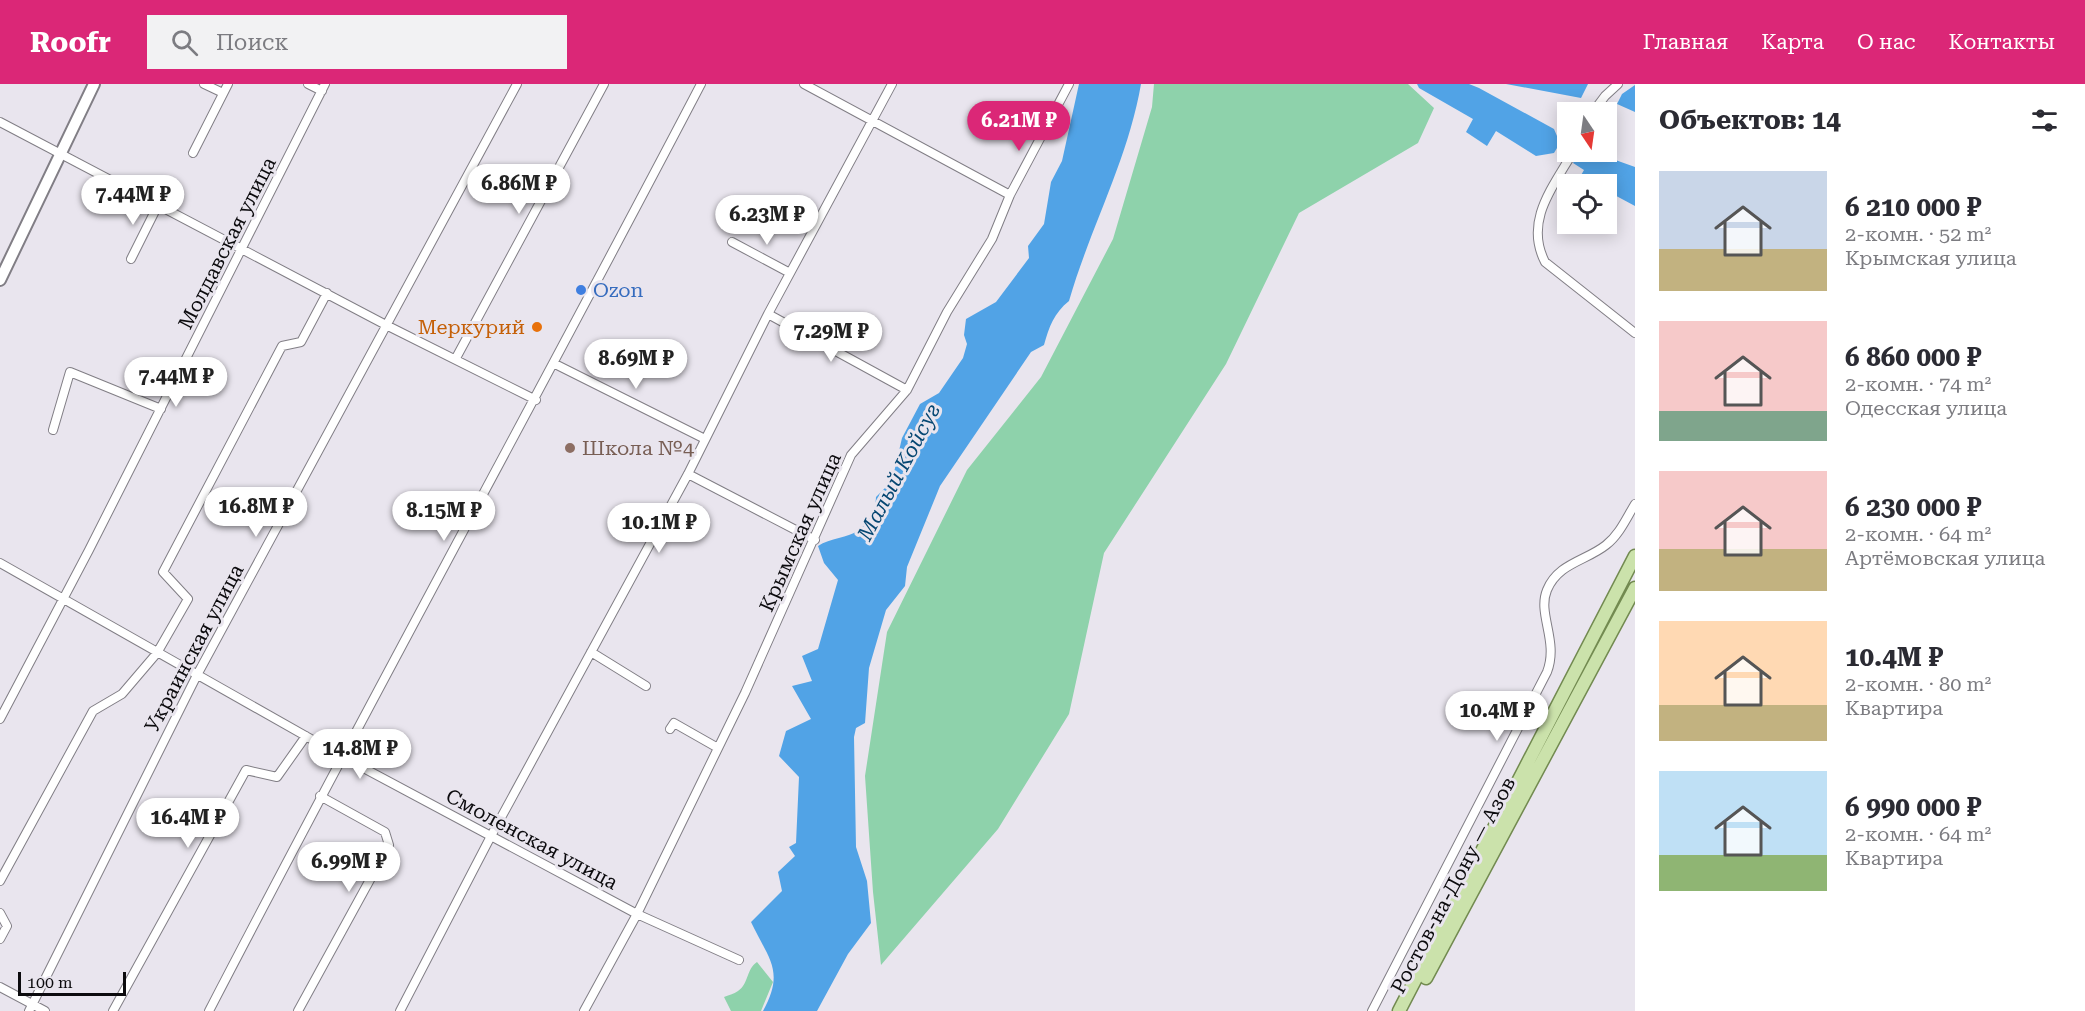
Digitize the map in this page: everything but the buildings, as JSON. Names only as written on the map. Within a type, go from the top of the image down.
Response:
[{"type":"main road","points":[[0,280],[94,84]]},
{"type":"main road","name":"Ростов-на-Дону — Азов","points":[[1400,1011],[1635,556]]},
{"type":"main road","name":"Ростов-на-Дону — Азов","points":[[1408,1011],[1635,588]]},
{"type":"street","points":[[204,84],[223,93]]},
{"type":"street","points":[[193,153],[228,84]]},
{"type":"street","name":"Молдавская улица","points":[[0,718],[161,409],[323,88],[308,84]]},
{"type":"street","name":"Украинская улица","points":[[30,1008],[196,675],[517,84]]},
{"type":"street","points":[[456,358],[604,84]]},
{"type":"street","points":[[209,1011],[341,756],[536,400],[701,84]]},
{"type":"street","points":[[804,84],[1010,195]]},
{"type":"street","points":[[400,1011],[491,836],[688,474],[768,314],[892,84]]},
{"type":"street","name":"Крымская улица","points":[[584,1011],[637,914],[718,748],[815,540],[851,455],[907,390],[947,312],[992,239],[1010,195],[1069,84]]},
{"type":"street","points":[[1600,102],[1618,84]]},
{"type":"street","points":[[0,122],[386,325],[536,400]]},
{"type":"street","points":[[1567,162],[1541,210],[1537,246],[1545,262],[1635,333]]},
{"type":"street","points":[[132,259],[158,205]]},
{"type":"street","points":[[732,242],[790,273]]},
{"type":"street","points":[[0,881],[93,711],[122,694],[157,653],[188,599],[163,572],[282,346],[301,342],[327,293]]},
{"type":"street","points":[[768,314],[907,390]]},
{"type":"street","points":[[555,364],[705,439]]},
{"type":"street","points":[[53,430],[70,372],[161,409]]},
{"type":"street","points":[[688,474],[815,540]]},
{"type":"street","points":[[1372,1011],[1547,672],[1552,651],[1544,604],[1547,589],[1558,574],[1571,563],[1603,547],[1616,536],[1635,504]]},
{"type":"street","name":"Смоленская улица","points":[[0,563],[341,756],[637,914],[739,960]]},
{"type":"street","points":[[591,652],[646,686]]},
{"type":"street","points":[[670,729],[674,723],[718,748]]},
{"type":"street","points":[[112,1011],[246,770],[277,777],[306,736]]},
{"type":"street","points":[[298,1011],[389,845],[385,832],[320,796]]},
{"type":"street","points":[[0,913],[7,926],[0,939]]},
{"type":"street","points":[[0,987],[30,1008],[45,1011]]},
{"type":"green space","points":[[1154,84],[1408,84],[1434,108],[1418,143],[1299,213],[1226,364],[1104,553],[1069,714],[998,829],[881,965],[873,892],[865,776],[887,632],[967,470],[1041,377],[1113,239],[1152,107]]},
{"type":"green space","points":[[757,962],[773,982],[761,1011],[731,1011],[724,997],[742,988],[753,965]]},
{"type":"water","name":"Малый Койсуг","points":[[1079,84],[1141,84],[1118,167],[1069,301],[1059,310],[1044,345],[1031,352],[940,486],[907,567],[905,586],[886,610],[869,668],[865,723],[856,728],[854,737],[856,847],[867,881],[871,923],[848,954],[817,1011],[763,1011],[770,997],[774,975],[769,956],[751,922],[782,891],[778,872],[795,856],[789,847],[796,843],[799,777],[779,756],[786,731],[811,719],[792,686],[812,681],[802,656],[818,649],[838,580],[824,563],[818,546],[855,533],[868,520],[876,497],[892,481],[902,438],[920,404],[939,393],[963,358],[967,344],[964,335],[966,319],[996,302],[1029,258],[1028,246],[1044,224],[1051,182],[1062,161]]},
{"type":"water","points":[[1417,84],[1469,84],[1479,88],[1554,129],[1557,136],[1557,148],[1554,153],[1536,156],[1496,131],[1487,146],[1466,132],[1473,119],[1419,88]]},
{"type":"water","points":[[1506,84],[1588,84],[1581,98]]},
{"type":"water","points":[[1635,85],[1635,112],[1617,104],[1622,94]]},
{"type":"water","points":[[1617,161],[1635,167],[1635,206],[1617,196],[1617,174],[1582,174],[1584,170],[1573,163]]},
{"type":"place","name":"Ozon","points":[[581,290]]},
{"type":"place","name":"Меркурий","points":[[537,327]]},
{"type":"place","name":"Школа №4","points":[[570,448]]}]
